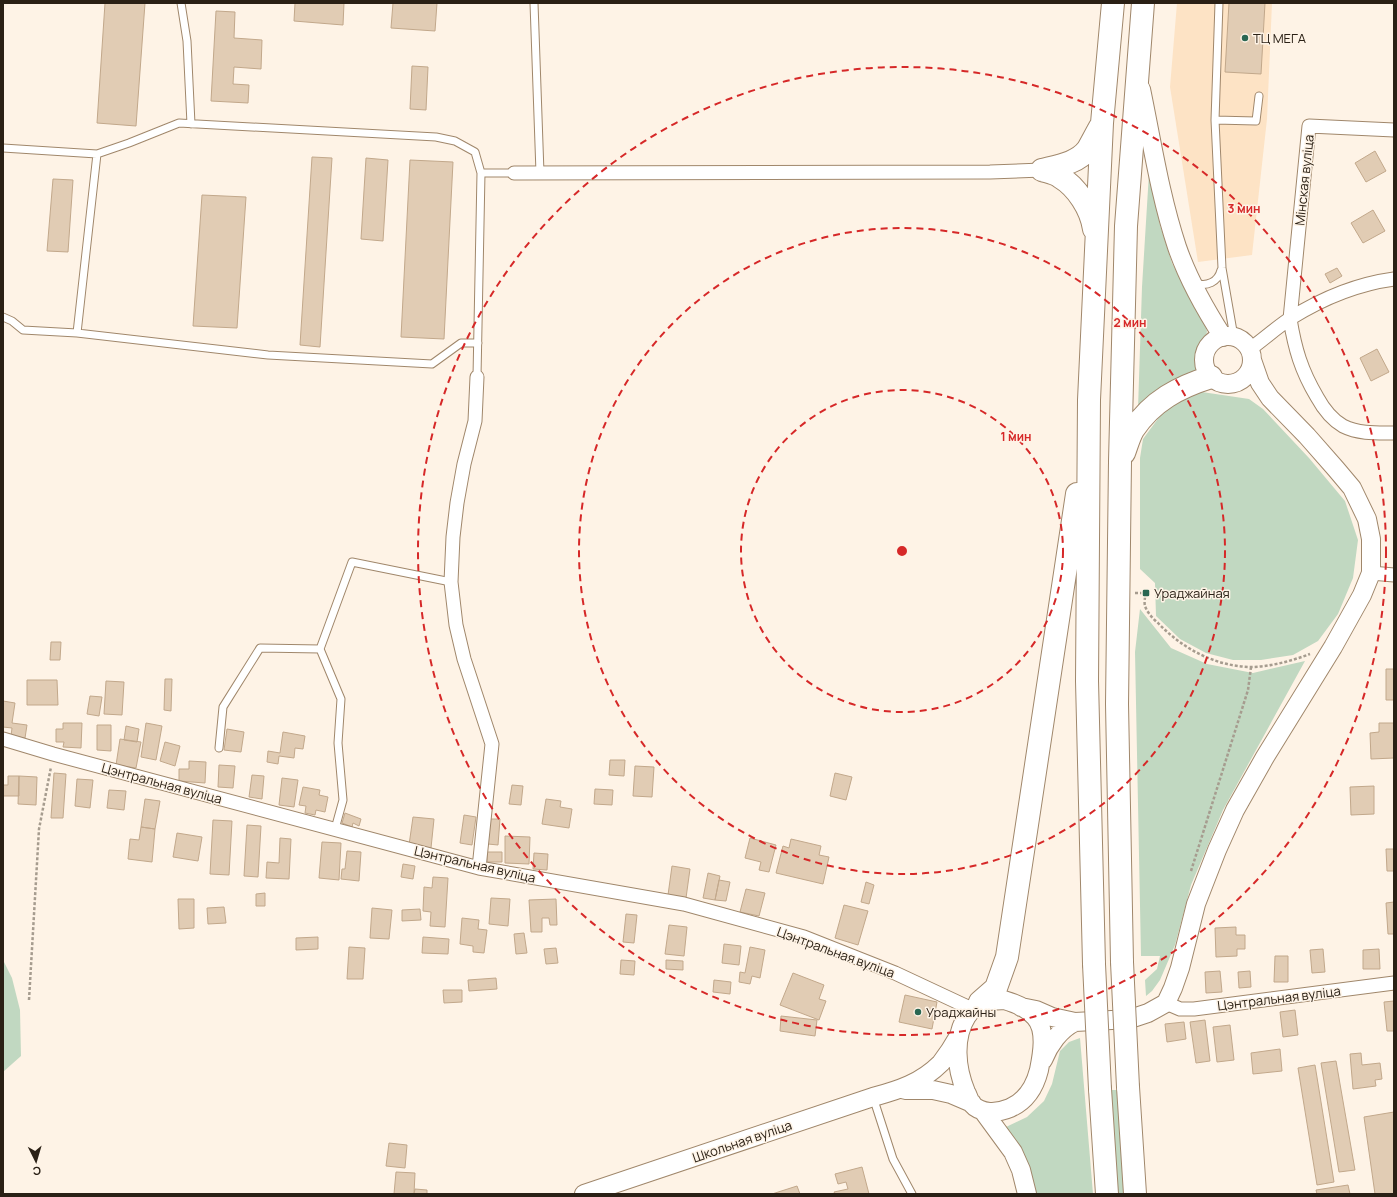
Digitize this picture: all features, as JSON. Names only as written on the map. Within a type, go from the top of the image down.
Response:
[{"type":"highway","points":[[1108,1194],[1100,1089],[1094,964],[1087,681],[1089,400],[1102,123],[1113,3]]},
{"type":"highway","points":[[1135,1194],[1122,962],[1117,704],[1120,461],[1126,226],[1143,3]]},
{"type":"highway","points":[[1042,170],[1076,160],[1087,150],[1102,123]]},
{"type":"highway","points":[[1042,170],[1059,176],[1070,184],[1080,196],[1094,225],[1097,245]]},
{"type":"highway","points":[[1120,461],[1133,431],[1147,411],[1160,400],[1190,383],[1211,377]]},
{"type":"highway","points":[[976,1005],[996,988],[1007,957],[1077,500],[1089,400]]},
{"type":"street","points":[[1138,74],[1167,213],[1177,249],[1192,282],[1228,337]]},
{"type":"street","name":"Мінская вуліца","points":[[1394,130],[1309,126],[1290,319],[1293,339],[1301,367],[1307,380],[1328,414],[1343,426],[1352,429],[1362,432],[1394,434]]},
{"type":"street","points":[[514,173],[990,172],[1042,170]]},
{"type":"street","points":[[1234,384],[1241,381],[1247,375],[1251,368],[1251,355],[1290,319],[1308,307],[1330,297],[1373,282],[1394,279]]},
{"type":"street","points":[[1027,1194],[1021,1170],[1013,1152],[977,1107],[961,1081],[957,1052],[958,1037],[962,1024],[976,1005],[1004,1000],[1021,1007],[1036,1010],[1052,1017],[1075,1022],[1130,1019],[1148,1013],[1166,1003],[1180,968],[1196,904],[1217,850],[1235,810],[1264,757],[1334,647],[1362,595],[1371,573],[1372,539],[1367,519],[1352,488],[1336,468],[1270,398],[1260,383],[1246,344],[1228,337],[1216,340],[1211,344],[1204,357],[1207,372],[1211,377],[1218,382],[1250,387],[1270,398]]},
{"type":"street","points":[[476,376],[474,421],[457,503],[453,537],[452,582],[457,632],[464,659],[492,744],[479,868]]},
{"type":"street","points":[[1371,573],[1394,575]]},
{"type":"street","name":"Цэнтральная вуліца","points":[[3,739],[53,754],[479,868],[684,904],[699,908],[804,937],[895,973],[944,995],[976,1005]]},
{"type":"street","name":"Цэнтральная вуліца","points":[[1166,1003],[1180,1009],[1194,1009],[1394,983]]},
{"type":"street","points":[[1021,1007],[1036,1017],[1041,1030],[1042,1039],[1039,1070]]},
{"type":"street","points":[[900,1090],[933,1090],[950,1094],[977,1107],[993,1112],[1002,1111],[1016,1105],[1026,1096],[1034,1086],[1046,1051],[1058,1036],[1075,1022]]},
{"type":"street","points":[[900,1090],[926,1077],[942,1062],[958,1037]]},
{"type":"street","name":"Школьная вуліца","points":[[584,1194],[873,1097],[900,1090]]},
{"type":"lane","points":[[181,3],[187,41],[191,124]]},
{"type":"lane","points":[[534,3],[540,173]]},
{"type":"lane","points":[[1219,3],[1216,120],[1222,268],[1228,337]]},
{"type":"lane","points":[[1216,120],[1256,121],[1259,96]]},
{"type":"lane","points":[[3,148],[98,154],[129,143],[178,122],[191,124],[436,137],[455,141],[475,152],[481,173],[476,376]]},
{"type":"lane","points":[[77,333],[98,154]]},
{"type":"lane","points":[[481,173],[514,173]]},
{"type":"lane","points":[[1192,282],[1200,285],[1210,283],[1219,277],[1222,268]]},
{"type":"lane","points":[[3,317],[12,321],[23,330],[77,333],[268,355],[432,364],[461,343],[478,343]]},
{"type":"lane","points":[[335,829],[344,800],[338,743],[341,699],[320,649],[352,562],[452,582]]},
{"type":"lane","points":[[219,748],[223,707],[260,648],[320,649]]},
{"type":"lane","points":[[873,1097],[893,1159],[912,1194]]},
{"type":"path","points":[[1118,593],[1146,593],[1145,606],[1152,617],[1179,643],[1216,661],[1252,667],[1289,661],[1309,654],[1326,643],[1334,647]]},
{"type":"path","points":[[1190,872],[1248,690],[1252,667]]},
{"type":"path","points":[[29,1000],[39,829],[53,754]]},
{"type":"shaded area","points":[[1177,3],[1272,3],[1267,119],[1252,255],[1198,262],[1170,87]]},
{"type":"green space","points":[[1149,173],[1160,225],[1172,263],[1195,308],[1204,322],[1207,331],[1206,337],[1200,343],[1195,355],[1197,373],[1138,409],[1142,287]]},
{"type":"green space","points":[[1202,392],[1249,399],[1263,409],[1309,458],[1345,501],[1358,540],[1353,578],[1338,614],[1318,641],[1293,655],[1261,660],[1233,660],[1206,653],[1180,639],[1156,616],[1155,583],[1140,569],[1140,458],[1143,439],[1160,416],[1183,397]]},
{"type":"green space","points":[[1140,609],[1171,648],[1207,664],[1253,673],[1305,661],[1223,810],[1191,885],[1175,945],[1160,980],[1152,991],[1146,996],[1145,980],[1157,969],[1160,956],[1141,956],[1135,652]]},
{"type":"green space","points":[[3,960],[12,978],[20,1010],[21,1056],[3,1072]]},
{"type":"green space","points":[[1080,1038],[1093,1194],[1035,1194],[1006,1127],[1027,1117],[1044,1101],[1052,1084],[1060,1051],[1069,1042]]},
{"type":"green space","points":[[1110,1090],[1118,1090],[1124,1194],[1117,1194]]},
{"type":"building","points":[[105,3],[145,3],[136,126],[97,123]]},
{"type":"building","points":[[295,3],[344,3],[343,25],[294,21]]},
{"type":"building","points":[[393,3],[437,3],[435,31],[391,28]]},
{"type":"building","name":"ТЦ МЕГА","points":[[1229,3],[1265,3],[1261,74],[1225,72]]},
{"type":"building","points":[[216,11],[235,12],[234,38],[262,40],[261,69],[234,67],[233,84],[249,85],[248,103],[211,101]]},
{"type":"building","points":[[412,66],[428,67],[426,110],[410,109]]},
{"type":"building","points":[[1375,151],[1386,171],[1366,182],[1355,163]]},
{"type":"building","points":[[312,157],[332,158],[320,347],[300,345]]},
{"type":"building","points":[[366,158],[388,160],[383,241],[361,239]]},
{"type":"building","points":[[410,160],[453,162],[444,339],[401,337]]},
{"type":"building","points":[[53,179],[73,180],[68,252],[47,251]]},
{"type":"building","points":[[202,195],[246,197],[237,328],[193,326]]},
{"type":"building","points":[[1373,210],[1385,231],[1363,243],[1351,223]]},
{"type":"building","points":[[1337,268],[1342,276],[1330,283],[1325,274]]},
{"type":"building","points":[[1377,349],[1389,372],[1371,381],[1360,358]]},
{"type":"building","points":[[51,642],[61,642],[60,660],[50,660]]},
{"type":"building","points":[[1386,669],[1394,669],[1394,700],[1386,700]]},
{"type":"building","points":[[165,679],[172,679],[171,711],[164,710]]},
{"type":"building","points":[[27,680],[57,680],[58,705],[27,705]]},
{"type":"building","points":[[106,681],[124,682],[122,715],[104,714]]},
{"type":"building","points":[[90,696],[102,697],[99,716],[87,714]]},
{"type":"building","points":[[3,701],[15,703],[12,723],[27,725],[25,738],[11,736],[12,728],[3,727]]},
{"type":"building","points":[[63,723],[82,723],[81,748],[63,747],[64,742],[56,742],[56,729],[63,729]]},
{"type":"building","points":[[146,723],[162,726],[156,760],[141,757]]},
{"type":"building","points":[[1379,723],[1394,723],[1394,758],[1371,759],[1370,733],[1379,732]]},
{"type":"building","points":[[97,725],[111,725],[111,751],[97,750]]},
{"type":"building","points":[[126,726],[139,729],[137,742],[124,740]]},
{"type":"building","points":[[227,729],[244,732],[241,752],[224,750]]},
{"type":"building","points":[[283,732],[305,736],[303,749],[295,748],[294,758],[279,756],[278,764],[267,762],[268,751],[280,753]]},
{"type":"building","points":[[120,739],[141,742],[136,768],[116,765]]},
{"type":"building","points":[[165,742],[180,746],[175,766],[160,761]]},
{"type":"building","points":[[610,760],[625,760],[624,776],[609,775]]},
{"type":"building","points":[[189,761],[206,762],[205,783],[179,781],[179,769],[189,769]]},
{"type":"building","points":[[219,765],[235,766],[233,788],[218,787]]},
{"type":"building","points":[[635,766],[654,767],[652,797],[633,796]]},
{"type":"building","points":[[54,773],[66,774],[63,818],[51,818]]},
{"type":"building","points":[[835,773],[852,777],[846,800],[830,796]]},
{"type":"building","points":[[252,775],[264,776],[262,799],[249,797]]},
{"type":"building","points":[[8,776],[19,776],[19,796],[3,796],[3,785],[8,785]]},
{"type":"building","points":[[19,776],[37,777],[36,805],[18,804]]},
{"type":"building","points":[[282,778],[298,780],[294,807],[279,805]]},
{"type":"building","points":[[77,779],[93,780],[90,808],[75,806]]},
{"type":"building","points":[[512,785],[523,786],[521,805],[509,804]]},
{"type":"building","points":[[1374,786],[1374,814],[1351,815],[1350,787]]},
{"type":"building","points":[[303,787],[320,790],[319,795],[328,797],[325,812],[316,810],[315,815],[305,813],[306,806],[299,805]]},
{"type":"building","points":[[595,789],[613,790],[612,805],[594,804]]},
{"type":"building","points":[[109,790],[126,791],[124,810],[107,808]]},
{"type":"building","points":[[145,799],[160,801],[155,829],[141,827]]},
{"type":"building","points":[[546,799],[561,801],[560,807],[572,809],[569,828],[542,824]]},
{"type":"building","points":[[345,813],[361,819],[359,826],[353,823],[352,827],[342,823]]},
{"type":"building","points":[[464,815],[476,817],[472,845],[460,843]]},
{"type":"building","points":[[413,817],[434,819],[431,848],[409,845]]},
{"type":"building","points":[[490,819],[500,819],[498,845],[488,844]]},
{"type":"building","points":[[213,820],[232,821],[229,875],[210,874]]},
{"type":"building","points":[[247,825],[261,826],[258,877],[244,876]]},
{"type":"building","points":[[141,827],[155,829],[152,862],[128,859],[130,839],[139,840]]},
{"type":"building","points":[[177,833],[202,837],[198,861],[173,857]]},
{"type":"building","points":[[505,836],[530,837],[529,864],[505,863]]},
{"type":"building","points":[[280,838],[291,839],[289,879],[266,878],[267,862],[279,863]]},
{"type":"building","points":[[750,838],[776,845],[769,872],[759,870],[761,862],[745,858]]},
{"type":"building","points":[[791,839],[821,846],[819,855],[829,857],[823,884],[776,873],[783,846],[789,848]]},
{"type":"building","points":[[322,842],[341,843],[339,880],[319,878]]},
{"type":"building","points":[[1386,849],[1394,849],[1394,871],[1387,871]]},
{"type":"building","points":[[347,851],[361,852],[359,881],[341,879],[342,869],[345,869]]},
{"type":"building","points":[[487,852],[502,852],[502,862],[487,862]]},
{"type":"building","points":[[534,853],[548,854],[547,870],[533,869]]},
{"type":"building","points":[[403,864],[415,866],[413,879],[401,877]]},
{"type":"building","points":[[672,866],[690,869],[686,898],[668,895]]},
{"type":"building","points":[[708,873],[720,876],[715,900],[703,898]]},
{"type":"building","points":[[433,877],[448,878],[445,927],[430,926],[431,912],[423,911],[424,887],[432,888]]},
{"type":"building","points":[[719,880],[730,882],[726,901],[715,900]]},
{"type":"building","points":[[866,882],[874,885],[869,904],[861,902]]},
{"type":"building","points":[[746,889],[765,893],[759,916],[740,912]]},
{"type":"building","points":[[265,893],[265,906],[256,906],[256,894]]},
{"type":"building","points":[[491,898],[510,899],[508,926],[489,924]]},
{"type":"building","points":[[178,899],[194,899],[194,928],[179,929]]},
{"type":"building","points":[[556,899],[557,925],[550,925],[549,918],[542,918],[542,932],[531,932],[529,900]]},
{"type":"building","points":[[1394,902],[1394,934],[1388,934],[1386,903]]},
{"type":"building","points":[[844,905],[868,911],[858,945],[835,938]]},
{"type":"building","points":[[224,907],[226,923],[208,924],[207,908]]},
{"type":"building","points":[[372,908],[392,910],[389,939],[370,938]]},
{"type":"building","points":[[420,909],[421,920],[402,921],[402,910]]},
{"type":"building","points":[[626,914],[637,915],[634,943],[623,942]]},
{"type":"building","points":[[462,918],[479,920],[478,929],[487,930],[484,953],[473,952],[473,946],[460,944]]},
{"type":"building","points":[[669,925],[687,927],[684,956],[665,954]]},
{"type":"building","points":[[1236,927],[1236,935],[1245,935],[1245,949],[1237,949],[1237,956],[1216,957],[1215,928]]},
{"type":"building","points":[[524,933],[527,953],[516,954],[514,934]]},
{"type":"building","points":[[318,937],[318,949],[296,950],[296,938]]},
{"type":"building","points":[[423,937],[449,939],[448,954],[422,953]]},
{"type":"building","points":[[724,944],[741,946],[739,965],[722,963]]},
{"type":"building","points":[[349,947],[365,948],[363,979],[347,979]]},
{"type":"building","points":[[750,947],[765,950],[760,978],[752,976],[750,984],[739,982],[740,972],[745,973]]},
{"type":"building","points":[[556,948],[558,963],[546,964],[544,949]]},
{"type":"building","points":[[1323,949],[1325,972],[1312,973],[1310,950]]},
{"type":"building","points":[[1379,949],[1380,969],[1363,969],[1363,950]]},
{"type":"building","points":[[1275,956],[1288,956],[1288,982],[1274,982]]},
{"type":"building","points":[[621,960],[635,961],[634,975],[620,974]]},
{"type":"building","points":[[666,960],[683,961],[683,970],[666,969]]},
{"type":"building","points":[[1220,971],[1222,992],[1206,993],[1205,972]]},
{"type":"building","points":[[1250,971],[1251,987],[1239,988],[1238,972]]},
{"type":"building","points":[[793,973],[824,985],[819,999],[826,1001],[819,1020],[780,1005]]},
{"type":"building","points":[[496,978],[497,989],[469,991],[468,980]]},
{"type":"building","points":[[714,980],[731,982],[730,994],[713,992]]},
{"type":"building","points":[[443,990],[462,990],[462,1002],[444,1003]]},
{"type":"building","name":"Ураджайны","points":[[905,995],[937,1002],[932,1029],[899,1022]]},
{"type":"building","points":[[1394,1001],[1394,1031],[1387,1031],[1384,1002]]},
{"type":"building","points":[[1295,1010],[1298,1035],[1283,1037],[1280,1012]]},
{"type":"building","points":[[781,1016],[817,1020],[815,1036],[780,1031]]},
{"type":"building","points":[[1205,1020],[1210,1061],[1196,1063],[1190,1022]]},
{"type":"building","points":[[1184,1022],[1186,1039],[1167,1042],[1165,1024]]},
{"type":"building","points":[[1230,1025],[1234,1060],[1217,1062],[1213,1027]]},
{"type":"building","points":[[1280,1049],[1282,1071],[1253,1074],[1251,1053]]},
{"type":"building","points":[[1361,1053],[1362,1065],[1380,1063],[1382,1079],[1375,1080],[1376,1086],[1353,1089],[1350,1054]]},
{"type":"building","points":[[1336,1061],[1355,1170],[1339,1172],[1321,1063]]},
{"type":"building","points":[[1315,1065],[1334,1182],[1317,1185],[1298,1068]]},
{"type":"building","points":[[1394,1112],[1394,1194],[1375,1194],[1364,1117]]},
{"type":"building","points":[[389,1143],[407,1145],[405,1168],[386,1166]]},
{"type":"building","points":[[862,1167],[869,1194],[835,1194],[834,1192],[848,1189],[846,1182],[838,1184],[835,1174]]},
{"type":"building","points":[[396,1172],[415,1173],[414,1194],[394,1194]]},
{"type":"building","points":[[1348,1185],[1350,1194],[1317,1194],[1316,1190]]},
{"type":"building","points":[[797,1186],[800,1194],[772,1194]]},
{"type":"building","points":[[415,1189],[427,1190],[427,1194],[414,1194]]},
{"type":"place","name":"ТЦ МЕГА","points":[[1245,38]]},
{"type":"place","name":"Ураджайная","points":[[1146,593]]},
{"type":"place","name":"Ураджайны","points":[[918,1012]]}]
